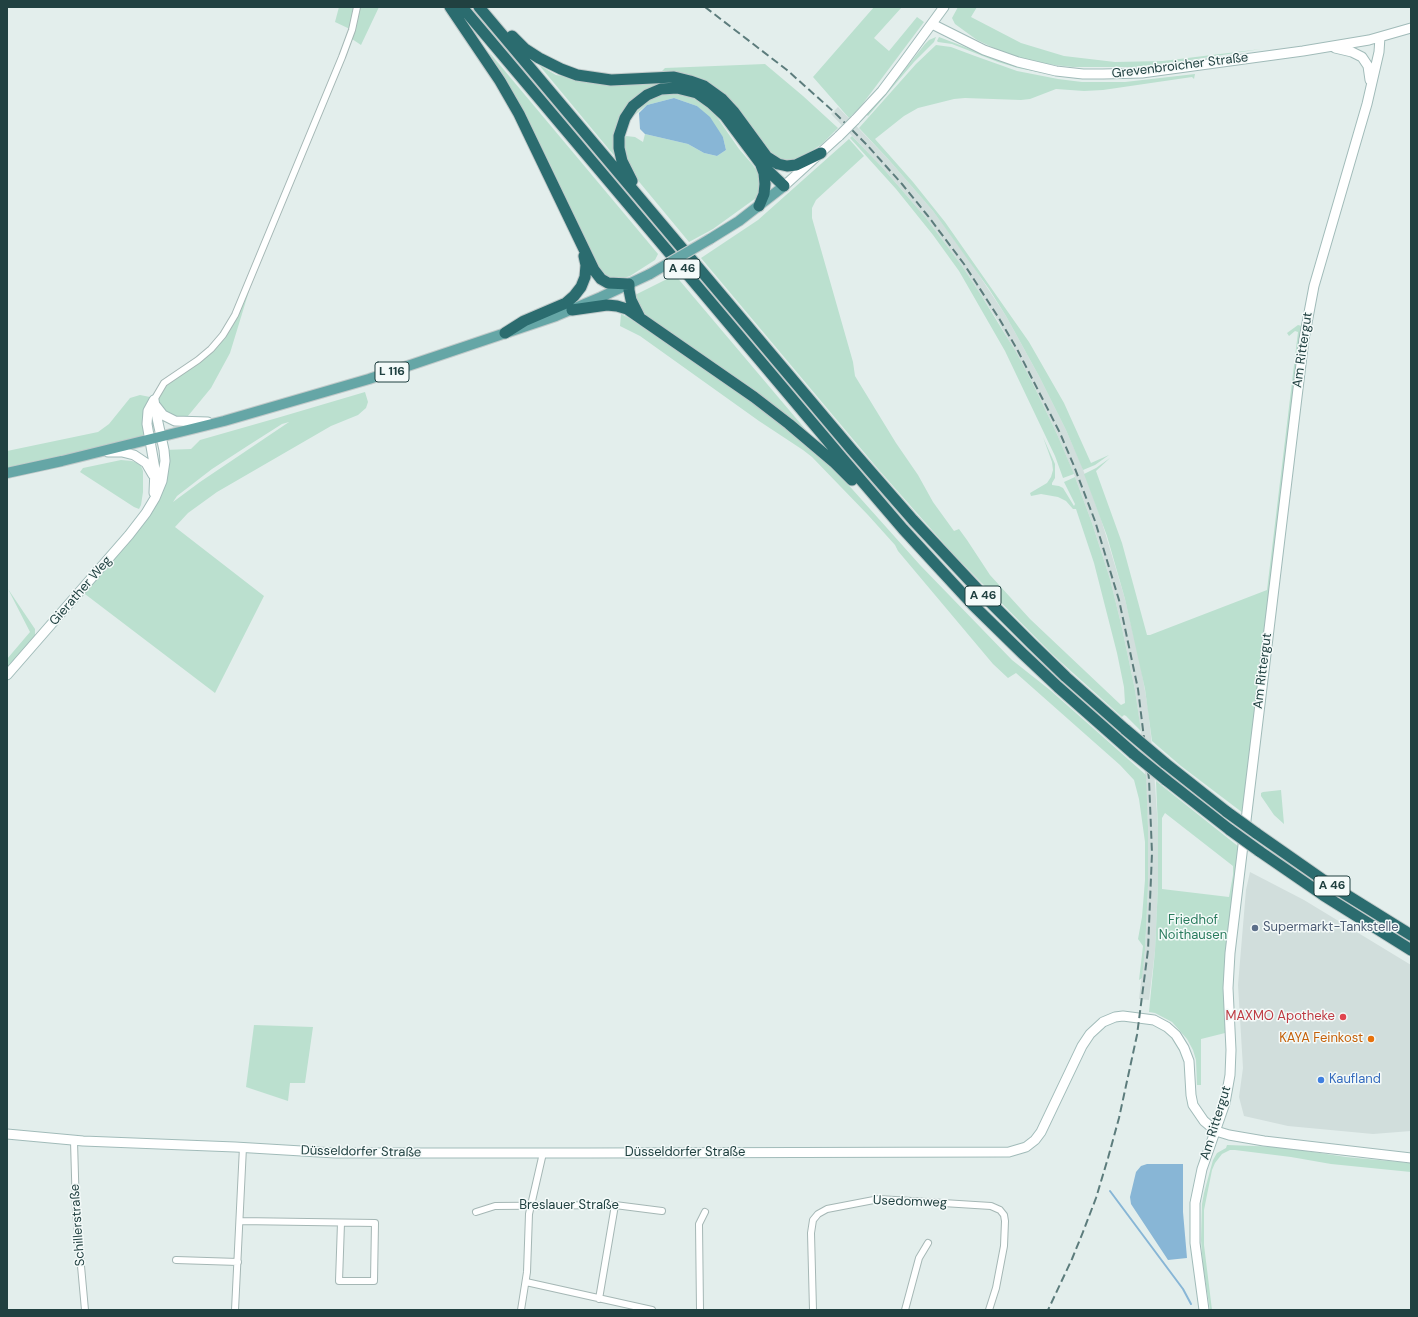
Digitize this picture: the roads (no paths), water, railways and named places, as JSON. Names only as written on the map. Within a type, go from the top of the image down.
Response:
[{"type":"highway","points":[[450,7],[500,81],[519,114],[594,270],[603,280],[614,284],[629,284],[631,302],[636,312],[643,320]]},
{"type":"highway","name":"A 46","points":[[462,7],[903,529],[1022,653],[1063,692],[1134,754],[1230,830],[1323,896],[1411,950]]},
{"type":"highway","name":"A 46","points":[[479,7],[852,450],[950,560],[1032,644],[1066,677],[1126,730],[1165,763],[1228,812],[1329,884],[1411,935]]},
{"type":"highway","points":[[482,7],[495,18],[525,49],[561,69],[587,77],[606,80],[674,77],[704,86],[718,95],[728,105],[763,160],[765,182],[764,194],[759,206]]},
{"type":"highway","points":[[664,227],[630,177],[620,154],[619,136],[622,125],[628,113],[641,99],[657,90],[669,88],[686,89],[701,95],[725,116],[784,186]]},
{"type":"highway","points":[[763,160],[780,165],[793,166],[821,153]]},
{"type":"highway","points":[[505,334],[524,321],[566,303],[578,292],[584,283],[586,272],[585,260],[579,240]]},
{"type":"highway","points":[[572,310],[601,306],[617,306],[627,309],[754,397],[789,424],[835,463],[874,503],[903,529]]},
{"type":"main road","name":"L 116","points":[[7,473],[224,421],[369,379],[572,310],[650,274],[710,239],[759,206],[784,186]]},
{"type":"street","points":[[224,421],[203,423],[175,421],[161,413],[154,400],[160,389],[167,381],[198,360],[211,349],[223,335],[235,315],[342,57],[352,30],[357,7]]},
{"type":"street","name":"L 116","points":[[784,186],[839,136],[882,91],[944,7]]},
{"type":"street","name":"Grevenbroicher Straße","points":[[932,24],[973,45],[1009,59],[1052,70],[1083,74],[1142,73],[1330,47],[1380,37],[1411,28]]},
{"type":"street","name":"Am Rittergut","points":[[1204,1310],[1196,1252],[1194,1208],[1199,1179],[1225,1103],[1230,1076],[1231,1054],[1228,988],[1230,953],[1304,339],[1314,286],[1359,135],[1371,87],[1380,37]]},
{"type":"street","points":[[1330,47],[1348,51],[1362,57],[1369,69],[1371,87]]},
{"type":"street","name":"Gierather Weg","points":[[7,675],[84,593],[137,526],[151,504],[160,487],[164,473],[165,456],[154,400]]},
{"type":"street","name":"Gierather Weg","points":[[151,504],[155,480],[154,464],[147,428],[147,417],[148,411],[154,400]]},
{"type":"street","points":[[98,452],[122,452],[134,456],[148,466],[155,480]]},
{"type":"street","name":"Düsseldorfer Straße","points":[[7,1134],[74,1141],[334,1152],[543,1153],[1015,1151],[1026,1147],[1042,1130],[1088,1037],[1103,1022],[1115,1017],[1123,1016],[1157,1021],[1169,1028],[1176,1035],[1183,1045],[1189,1061],[1193,1105],[1204,1121],[1216,1131]]},
{"type":"street","points":[[1216,1131],[1233,1136],[1264,1141],[1411,1158]]},
{"type":"street","name":"Schillerstraße","points":[[74,1141],[76,1219],[85,1310]]},
{"type":"street","points":[[235,1310],[243,1147]]},
{"type":"street","points":[[521,1310],[526,1282],[528,1223],[543,1153]]},
{"type":"street","name":"Usedomweg","points":[[814,1310],[811,1228],[813,1220],[821,1212],[828,1209],[879,1199],[991,1206],[999,1209],[1004,1216],[1005,1228],[1002,1260],[995,1293],[989,1310]]},
{"type":"street","points":[[599,1298],[615,1205]]},
{"type":"street","name":"Breslauer Straße","points":[[476,1212],[495,1206],[615,1205],[662,1211]]},
{"type":"street","points":[[700,1310],[699,1224],[705,1212]]},
{"type":"street","points":[[240,1221],[375,1223],[374,1281],[339,1281],[341,1223]]},
{"type":"street","points":[[904,1310],[919,1258],[928,1243]]},
{"type":"street","points":[[176,1260],[238,1262]]},
{"type":"street","points":[[526,1282],[652,1310]]},
{"type":"water","points":[[674,98],[697,106],[710,117],[723,137],[726,150],[717,156],[704,153],[688,144],[645,134],[640,129],[639,113],[647,105]]},
{"type":"water","points":[[1147,1164],[1183,1164],[1183,1212],[1187,1258],[1168,1260],[1131,1204],[1130,1197],[1136,1172],[1141,1166]]},
{"type":"waterway","points":[[1110,1191],[1183,1289],[1191,1304]]},
{"type":"railway","points":[[705,7],[787,70],[834,112],[867,145],[902,184],[964,264],[1018,351],[1060,433],[1095,521],[1119,600],[1138,689],[1149,779],[1152,853],[1148,950],[1137,1035],[1119,1118],[1108,1158],[1096,1198],[1083,1232],[1048,1310]]},
{"type":"place","name":"Supermarkt-Tankstelle","points":[[1255,928]]},
{"type":"place","name":"MAXMO Apotheke","points":[[1343,1017]]},
{"type":"place","name":"KAYA Feinkost","points":[[1371,1039]]},
{"type":"place","name":"Kaufland","points":[[1321,1080]]},
{"type":"park label","name":"Friedhof Noithausen","points":[[1193,928]]}]
